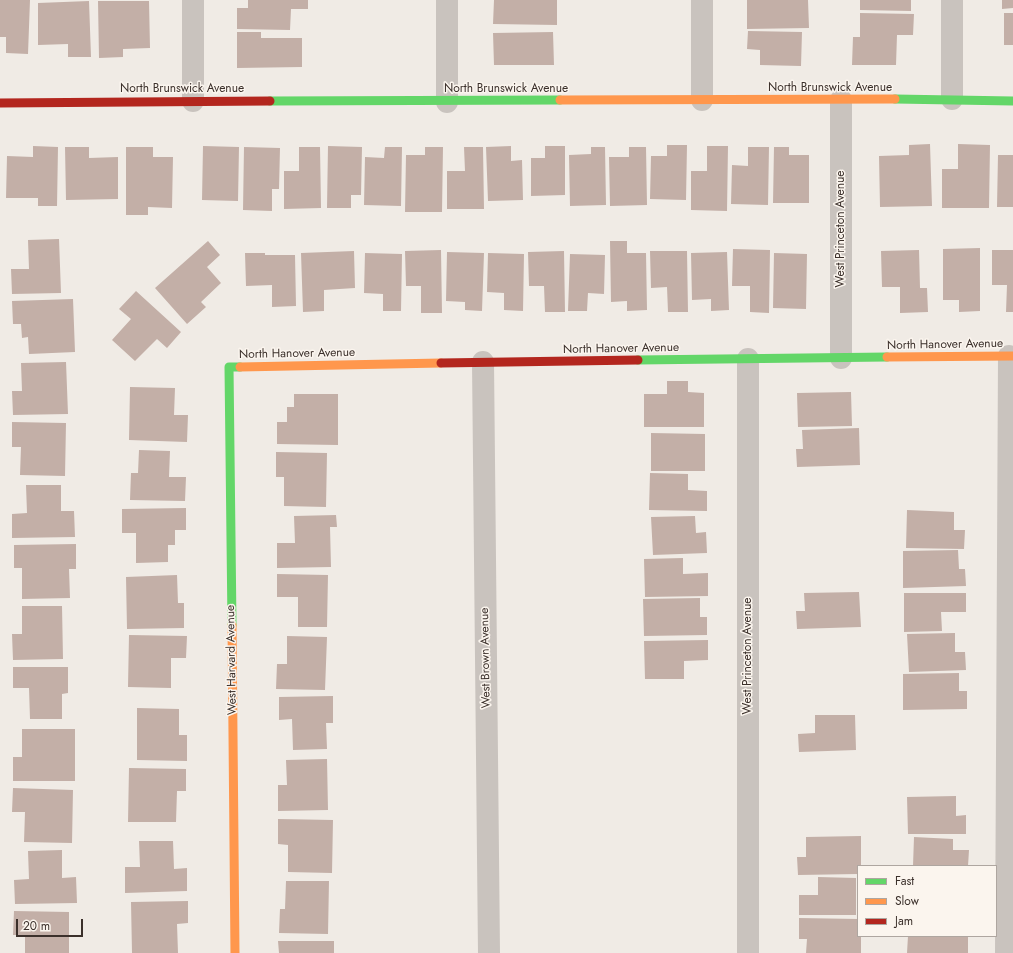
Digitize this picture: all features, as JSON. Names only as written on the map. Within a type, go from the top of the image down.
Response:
[{"type":"street","points":[[193,0],[193,101]]},
{"type":"street","points":[[447,0],[447,102]]},
{"type":"street","points":[[702,0],[702,100]]},
{"type":"street","points":[[952,0],[952,99]]},
{"type":"street","name":"North Brunswick Avenue","points":[[0,103],[952,99],[1013,101]]},
{"type":"street","name":"West Princeton Avenue","points":[[841,100],[842,358]]},
{"type":"street","points":[[1006,953],[1011,356]]},
{"type":"street","name":"North Hanover Avenue","points":[[230,367],[483,362],[1011,356]]},
{"type":"street","name":"West Princeton Avenue","points":[[748,359],[748,953]]},
{"type":"street","name":"West Brown Avenue","points":[[483,362],[489,953]]},
{"type":"street","name":"West Harvard Avenue","points":[[230,367],[235,953]]},
{"type":"building","points":[[0,0],[30,0],[28,54],[6,53],[6,37],[0,37]]},
{"type":"building","points":[[248,0],[308,0],[308,9],[291,9],[290,30],[237,29],[237,8],[248,8]]},
{"type":"building","points":[[494,0],[557,0],[557,25],[493,24]]},
{"type":"building","points":[[747,0],[808,0],[809,28],[747,29]]},
{"type":"building","points":[[860,0],[911,0],[911,11],[860,10]]},
{"type":"building","points":[[1002,0],[1013,0],[1013,8],[1002,9]]},
{"type":"building","points":[[89,1],[91,57],[68,57],[68,44],[38,45],[38,3]]},
{"type":"building","points":[[98,1],[149,1],[150,48],[123,49],[123,57],[99,58]]},
{"type":"building","points":[[860,13],[914,14],[913,35],[897,35],[896,65],[852,65],[853,37],[860,37]]},
{"type":"building","points":[[1004,13],[1013,13],[1013,45],[1004,45]]},
{"type":"building","points":[[748,31],[802,32],[801,66],[760,65],[760,50],[747,49]]},
{"type":"building","points":[[237,32],[261,32],[261,38],[302,38],[302,67],[237,68]]},
{"type":"building","points":[[553,32],[554,65],[494,65],[493,33]]},
{"type":"building","points":[[930,144],[932,206],[880,207],[879,156],[909,155],[909,145]]},
{"type":"building","points":[[958,144],[990,145],[989,208],[942,208],[942,169],[958,169]]},
{"type":"building","points":[[667,145],[687,145],[686,200],[650,199],[651,156],[667,156]]},
{"type":"building","points":[[33,146],[58,147],[57,206],[38,206],[38,198],[6,198],[7,156],[33,157]]},
{"type":"building","points":[[203,146],[239,147],[238,201],[202,200]]},
{"type":"building","points":[[328,146],[362,147],[361,195],[351,195],[351,208],[327,208]]},
{"type":"building","points":[[511,146],[511,161],[522,160],[523,200],[488,201],[486,147]]},
{"type":"building","points":[[545,146],[565,146],[565,195],[531,196],[531,158],[545,158]]},
{"type":"building","points":[[707,146],[728,146],[727,211],[691,210],[691,171],[707,171]]},
{"type":"building","points":[[65,147],[89,147],[89,158],[118,157],[118,199],[66,200]]},
{"type":"building","points":[[126,147],[153,147],[153,157],[173,157],[172,208],[148,207],[148,215],[126,215]]},
{"type":"building","points":[[244,147],[280,148],[279,189],[272,189],[272,211],[243,210]]},
{"type":"building","points":[[299,147],[320,147],[321,208],[284,209],[284,171],[299,171]]},
{"type":"building","points":[[385,147],[402,147],[401,206],[364,205],[365,157],[384,158]]},
{"type":"building","points":[[425,147],[443,147],[442,212],[405,212],[406,155],[425,155]]},
{"type":"building","points":[[464,147],[483,147],[484,209],[447,209],[447,171],[465,171]]},
{"type":"building","points":[[591,147],[605,147],[606,205],[570,206],[569,155],[591,154]]},
{"type":"building","points":[[629,147],[646,147],[647,205],[610,206],[609,157],[629,157]]},
{"type":"building","points":[[748,147],[769,147],[768,205],[731,204],[732,165],[748,166]]},
{"type":"building","points":[[774,147],[789,147],[789,155],[809,155],[809,203],[773,203]]},
{"type":"building","points":[[998,155],[1013,155],[1013,207],[997,207]]},
{"type":"building","points":[[59,239],[61,293],[12,294],[11,269],[29,269],[28,240]]},
{"type":"building","points":[[208,241],[220,255],[207,267],[221,283],[201,302],[206,307],[187,324],[155,288]]},
{"type":"building","points":[[610,241],[627,241],[627,253],[646,253],[647,310],[627,311],[627,301],[611,302]]},
{"type":"building","points":[[980,248],[980,311],[959,312],[959,300],[943,300],[943,249]]},
{"type":"building","points":[[733,249],[770,250],[769,313],[750,312],[750,286],[732,286]]},
{"type":"building","points":[[441,250],[442,313],[421,313],[421,286],[406,286],[405,251]]},
{"type":"building","points":[[919,250],[920,288],[927,288],[928,312],[900,313],[900,287],[882,287],[881,251]]},
{"type":"building","points":[[992,250],[1013,250],[1013,312],[1006,312],[1007,285],[992,285]]},
{"type":"building","points":[[354,251],[355,288],[324,290],[324,311],[303,312],[301,253]]},
{"type":"building","points":[[564,251],[565,312],[545,312],[544,286],[529,286],[528,252]]},
{"type":"building","points":[[650,251],[687,251],[688,312],[668,312],[667,287],[651,288]]},
{"type":"building","points":[[447,252],[484,253],[482,311],[465,310],[465,302],[446,301]]},
{"type":"building","points":[[727,252],[729,310],[711,311],[711,299],[692,300],[691,253]]},
{"type":"building","points":[[245,253],[295,255],[296,306],[272,307],[272,285],[246,286]]},
{"type":"building","points":[[365,253],[402,254],[401,311],[383,311],[383,294],[364,293]]},
{"type":"building","points":[[488,253],[524,254],[523,311],[504,310],[504,293],[487,292]]},
{"type":"building","points":[[774,253],[807,254],[806,309],[773,308]]},
{"type":"building","points":[[570,254],[605,255],[604,294],[588,293],[587,311],[568,311]]},
{"type":"building","points":[[136,291],[181,332],[167,348],[157,339],[135,361],[112,340],[131,319],[119,309]]},
{"type":"building","points":[[73,299],[75,352],[29,354],[28,337],[22,338],[21,324],[13,324],[12,301]]},
{"type":"building","points":[[66,362],[68,414],[13,415],[12,391],[22,391],[21,363]]},
{"type":"building","points":[[667,381],[688,381],[688,392],[704,393],[704,427],[644,427],[644,394],[667,394]]},
{"type":"building","points":[[130,387],[175,388],[174,415],[188,415],[187,442],[129,440]]},
{"type":"building","points":[[851,392],[852,426],[798,427],[797,393]]},
{"type":"building","points":[[294,394],[338,394],[338,445],[277,444],[277,422],[287,422],[287,407],[294,407]]},
{"type":"building","points":[[12,422],[66,423],[65,476],[20,475],[21,447],[12,447]]},
{"type":"building","points":[[859,428],[860,465],[797,467],[796,449],[803,449],[802,430]]},
{"type":"building","points":[[651,433],[705,434],[705,471],[651,471]]},
{"type":"building","points":[[139,450],[170,451],[169,477],[186,477],[185,501],[130,500],[131,473],[138,473]]},
{"type":"building","points":[[276,452],[327,453],[326,507],[284,506],[284,477],[276,477]]},
{"type":"building","points":[[650,473],[688,474],[688,490],[707,491],[707,511],[649,510]]},
{"type":"building","points":[[26,485],[61,485],[61,511],[74,511],[75,537],[12,538],[12,514],[27,513]]},
{"type":"building","points":[[186,508],[186,530],[175,530],[175,545],[168,545],[168,562],[136,563],[136,533],[122,533],[122,509]]},
{"type":"building","points":[[907,510],[954,512],[954,530],[965,530],[964,549],[906,548]]},
{"type":"building","points":[[336,515],[337,527],[330,527],[331,567],[277,568],[277,543],[295,543],[294,516]]},
{"type":"building","points":[[695,516],[696,533],[706,532],[707,553],[653,555],[651,517]]},
{"type":"building","points":[[76,544],[76,569],[69,569],[70,598],[22,599],[22,568],[14,568],[14,545]]},
{"type":"building","points":[[958,550],[959,569],[965,569],[966,586],[903,588],[903,551]]},
{"type":"building","points":[[683,558],[683,574],[708,573],[708,596],[645,597],[644,559]]},
{"type":"building","points":[[277,574],[328,575],[327,627],[298,627],[298,597],[277,597]]},
{"type":"building","points":[[177,575],[178,603],[184,603],[184,628],[127,629],[126,577]]},
{"type":"building","points":[[859,592],[861,627],[797,629],[796,611],[805,611],[804,593]]},
{"type":"building","points":[[904,593],[966,593],[966,612],[941,612],[942,631],[904,632]]},
{"type":"building","points":[[700,598],[700,617],[707,617],[707,635],[644,636],[643,599]]},
{"type":"building","points":[[22,606],[62,606],[63,659],[13,660],[12,634],[22,634]]},
{"type":"building","points":[[955,633],[955,652],[965,652],[966,670],[909,672],[907,634]]},
{"type":"building","points":[[129,635],[187,636],[186,658],[171,658],[171,688],[128,687]]},
{"type":"building","points":[[287,636],[327,637],[325,690],[276,689],[277,664],[287,664]]},
{"type":"building","points":[[708,640],[708,660],[684,661],[684,679],[645,679],[644,641]]},
{"type":"building","points":[[13,667],[68,667],[68,693],[62,694],[62,719],[30,719],[29,688],[13,688]]},
{"type":"building","points":[[959,673],[959,691],[967,691],[967,709],[903,710],[903,674]]},
{"type":"building","points":[[333,696],[333,723],[326,723],[327,749],[293,750],[292,719],[279,720],[279,697]]},
{"type":"building","points":[[137,708],[179,709],[179,735],[187,735],[187,761],[137,760]]},
{"type":"building","points":[[815,715],[855,715],[856,750],[799,752],[798,734],[815,733]]},
{"type":"building","points":[[22,729],[75,729],[75,781],[13,781],[13,757],[22,757]]},
{"type":"building","points":[[327,759],[328,810],[278,811],[278,785],[287,785],[286,760]]},
{"type":"building","points":[[129,768],[186,769],[186,791],[177,791],[176,822],[128,822]]},
{"type":"building","points":[[13,788],[73,790],[72,843],[24,842],[25,812],[12,812]]},
{"type":"building","points":[[956,796],[956,816],[966,815],[966,834],[908,834],[907,797]]},
{"type":"building","points":[[278,819],[333,820],[332,873],[288,872],[288,845],[278,844]]},
{"type":"building","points":[[861,836],[861,865],[857,865],[857,874],[798,875],[797,857],[806,857],[806,837]]},
{"type":"building","points":[[914,837],[953,839],[953,850],[969,850],[968,865],[913,865]]},
{"type":"building","points":[[139,841],[173,841],[174,869],[187,868],[187,891],[125,893],[125,867],[140,867]]},
{"type":"building","points":[[62,850],[62,878],[76,877],[77,903],[15,904],[14,880],[29,879],[28,851]]},
{"type":"building","points":[[818,877],[856,878],[856,915],[799,915],[799,895],[818,895]]},
{"type":"building","points":[[286,881],[329,881],[328,934],[279,933],[280,909],[285,909]]},
{"type":"building","points":[[188,901],[188,923],[177,924],[178,953],[132,953],[131,902]]},
{"type":"building","points":[[14,911],[69,912],[69,953],[25,953],[25,935],[13,935]]},
{"type":"building","points":[[799,918],[857,919],[857,937],[861,937],[861,953],[806,953],[807,939],[799,939]]},
{"type":"building","points":[[908,937],[968,937],[968,953],[907,953]]},
{"type":"building","points":[[278,941],[334,941],[334,953],[279,953]]},
{"type":"traffic: fast","points":[[895,99],[1013,101]]},
{"type":"traffic: fast","points":[[270,101],[560,100]]},
{"type":"traffic: fast","points":[[638,360],[887,357]]},
{"type":"traffic: fast","points":[[232,625],[229,367],[240,367]]},
{"type":"traffic: slow","points":[[560,100],[895,99]]},
{"type":"traffic: slow","points":[[887,357],[1013,356]]},
{"type":"traffic: slow","points":[[240,367],[441,363]]},
{"type":"traffic: slow","points":[[232,625],[235,953]]},
{"type":"traffic: jam","points":[[0,103],[270,101]]},
{"type":"traffic: jam","points":[[441,363],[638,360]]}]
